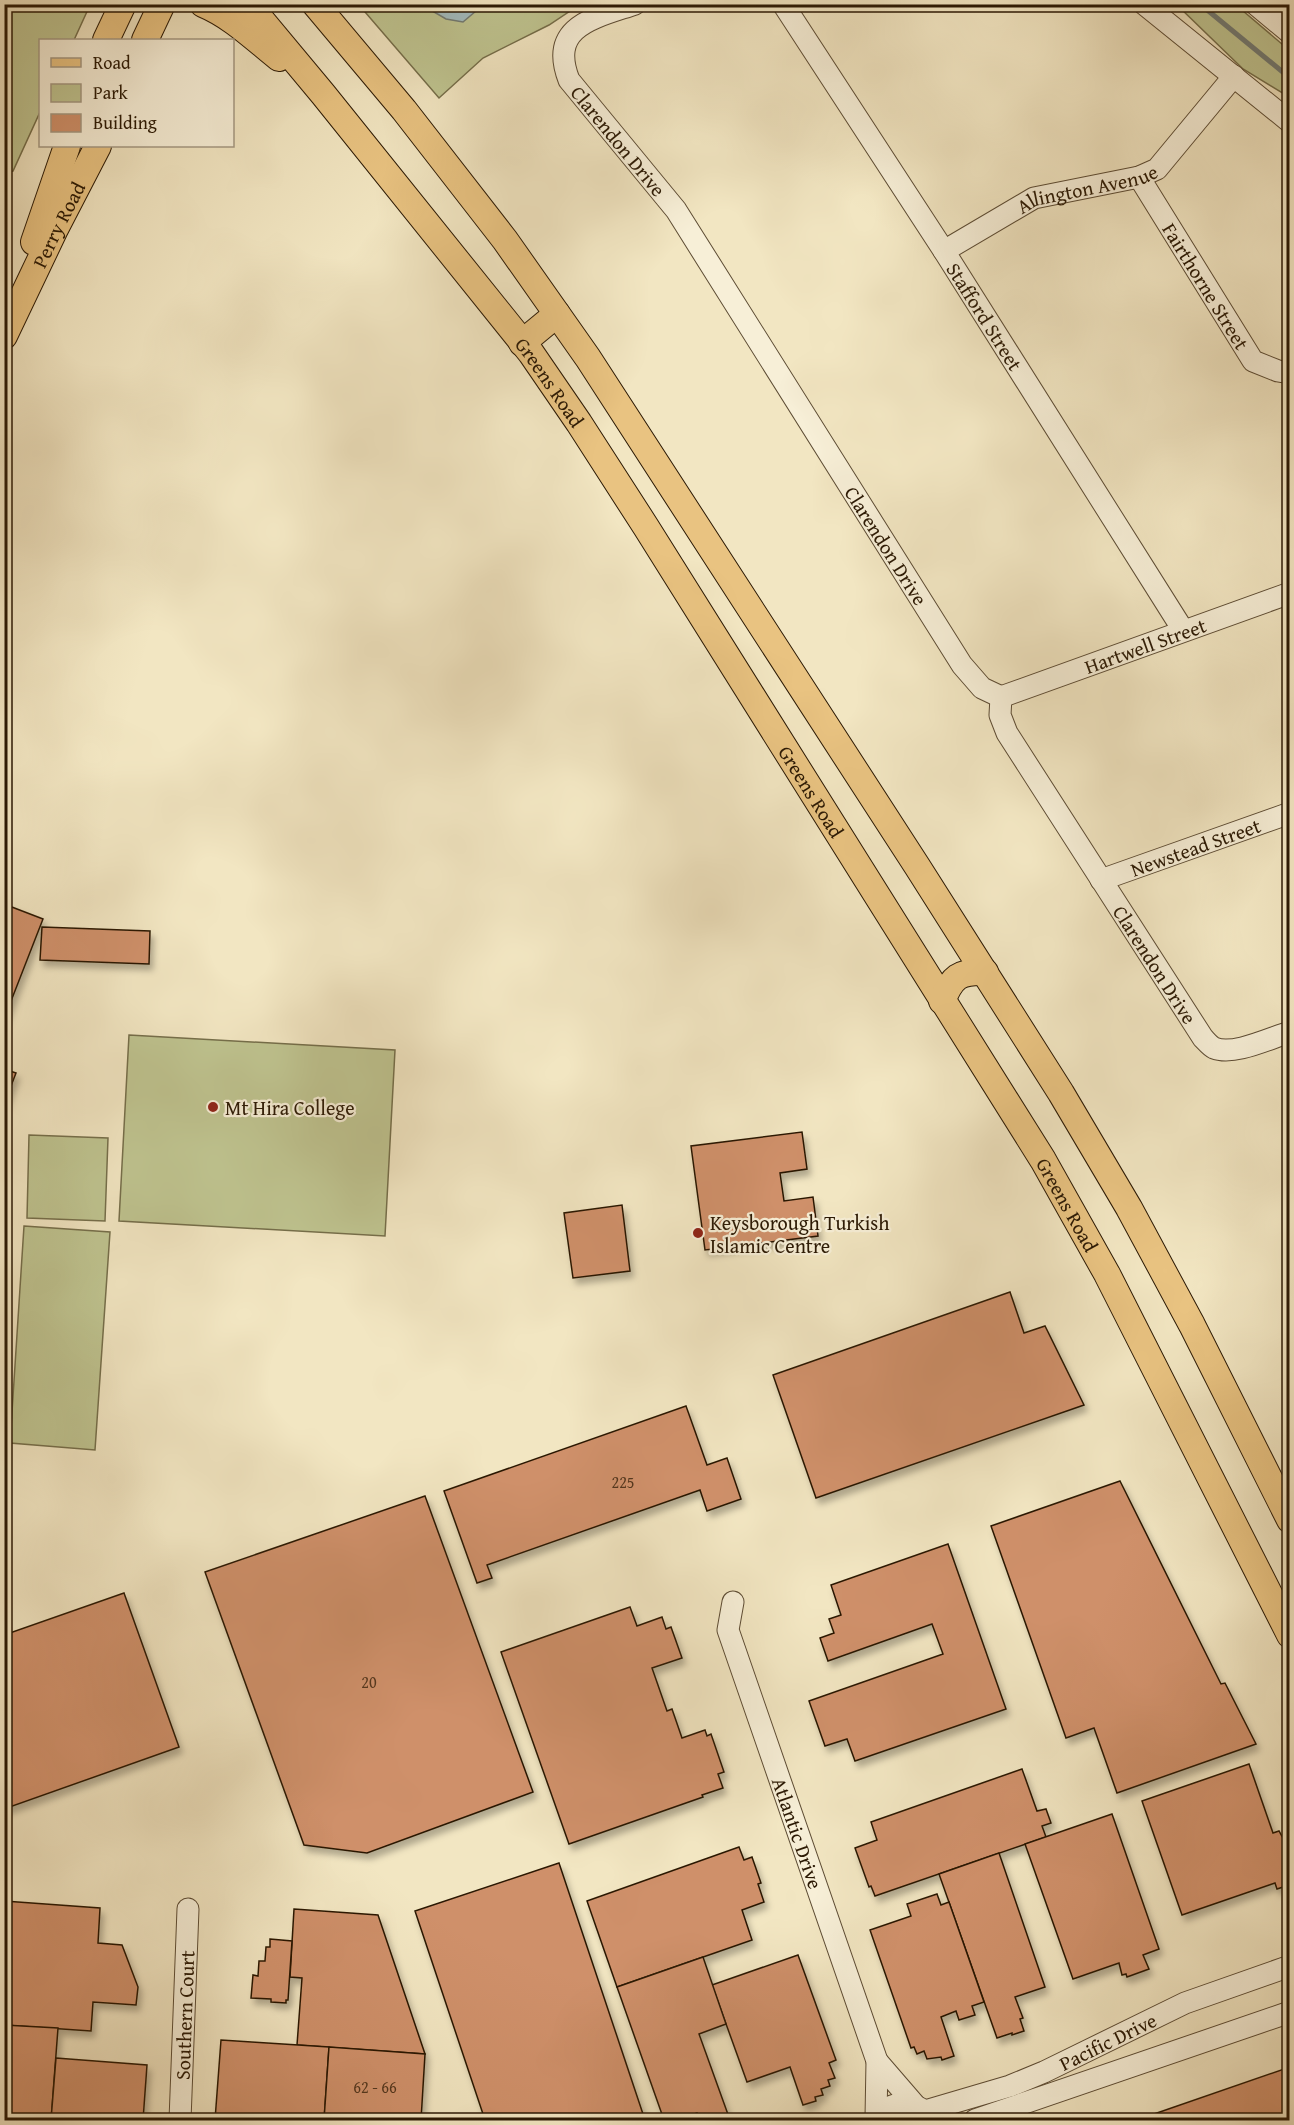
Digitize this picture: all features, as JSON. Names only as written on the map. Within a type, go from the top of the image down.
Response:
[{"type":"main road","points":[[203,4],[220,12],[235,23],[323,94]]},
{"type":"main road","name":"Greens Road","points":[[248,4],[522,343],[579,423],[640,517],[1043,1160],[1101,1264],[1290,1635]]},
{"type":"main road","points":[[315,4],[404,110],[505,240],[588,358],[984,972],[1067,1102],[1130,1208],[1290,1520]]},
{"type":"main road","points":[[146,39],[163,7]]},
{"type":"main road","points":[[106,39],[120,8]]},
{"type":"main road","name":"Perry Road","points":[[4,328],[67,147]]},
{"type":"main road","name":"Perry Road","points":[[4,336],[97,147]]},
{"type":"main road","points":[[522,343],[557,314]]},
{"type":"main road","points":[[942,1001],[946,990],[959,975],[968,972],[984,972]]},
{"type":"street","name":"Clarendon Drive","points":[[634,4],[592,19],[576,28],[565,41],[563,55],[564,69],[569,80],[676,210],[962,665],[982,688],[1001,697],[1000,716],[1006,733],[1203,1038],[1213,1047],[1224,1050],[1237,1049],[1290,1032]]},
{"type":"street","name":"Stafford Street","points":[[783,4],[944,251],[1183,630]]},
{"type":"street","points":[[1144,4],[1290,122]]},
{"type":"street","points":[[1255,4],[1290,33]]},
{"type":"street","name":"Allington Avenue","points":[[944,251],[1034,198],[1139,177],[1157,169],[1234,76]]},
{"type":"street","name":"Fairthorne Street","points":[[1139,177],[1253,361],[1290,373]]},
{"type":"street","name":"Hartwell Street","points":[[1001,697],[1290,593]]},
{"type":"street","name":"Newstead Street","points":[[1101,880],[1290,813]]},
{"type":"street","name":"Atlantic Drive","points":[[732,1602],[728,1630],[877,2061],[876,2119]]},
{"type":"street","name":"Southern Court","points":[[180,2121],[188,1909]]},
{"type":"street","name":"Pacific Drive","points":[[876,2119],[884,2110],[895,2105],[906,2103],[924,2112],[1010,2086],[1185,2003],[1290,1966]]},
{"type":"street","name":"Pacific Drive","points":[[975,2121],[1290,2012]]},
{"type":"street","name":"Atlantic Drive","points":[[877,2061],[924,2112]]},
{"type":"green space","points":[[5,4],[90,5],[74,39],[39,39],[39,114],[13,171],[5,173]]},
{"type":"green space","points":[[359,5],[579,5],[549,25],[483,58],[439,98]]},
{"type":"green space","points":[[1177,5],[1236,5],[1289,50],[1289,97],[1243,69]]},
{"type":"green space","points":[[129,1035],[395,1050],[385,1236],[119,1221]]},
{"type":"green space","points":[[29,1135],[108,1138],[105,1221],[27,1218]]},
{"type":"green space","points":[[24,1226],[110,1232],[95,1450],[10,1443]]},
{"type":"water","points":[[422,5],[483,5],[463,22],[446,19]]},
{"type":"building","points":[[4,904],[43,919],[4,1019]]},
{"type":"building","points":[[42,927],[150,931],[149,964],[40,960]]},
{"type":"building","points":[[4,1069],[16,1073],[4,1104]]},
{"type":"building","points":[[802,1132],[807,1169],[780,1173],[784,1201],[813,1197],[818,1236],[705,1250],[691,1146]]},
{"type":"building","points":[[622,1205],[630,1271],[573,1278],[564,1213]]},
{"type":"building","points":[[1010,1292],[1024,1333],[1045,1326],[1084,1405],[816,1498],[773,1375]]},
{"type":"building","points":[[686,1406],[707,1465],[727,1458],[741,1499],[707,1511],[700,1490],[487,1565],[492,1578],[477,1583],[444,1491]]},
{"type":"building","points":[[1120,1481],[1221,1684],[1225,1683],[1256,1744],[1117,1793],[1094,1728],[1066,1738],[991,1526]]},
{"type":"building","points":[[425,1496],[533,1792],[367,1853],[304,1845],[205,1572]]},
{"type":"building","points":[[948,1544],[1006,1709],[855,1761],[847,1739],[825,1746],[809,1701],[943,1654],[932,1624],[828,1661],[820,1638],[834,1633],[829,1619],[841,1615],[831,1585]]},
{"type":"building","points":[[124,1593],[179,1747],[4,1809],[4,1635]]},
{"type":"building","points":[[630,1607],[637,1626],[662,1617],[666,1629],[671,1627],[682,1658],[652,1668],[667,1711],[672,1709],[682,1738],[705,1730],[707,1736],[711,1734],[724,1772],[718,1774],[723,1788],[569,1844],[501,1652]]},
{"type":"building","points":[[1249,1764],[1273,1833],[1279,1831],[1290,1851],[1290,1882],[1277,1889],[1275,1883],[1182,1915],[1142,1801]]},
{"type":"building","points":[[1022,1769],[1037,1811],[1046,1809],[1051,1823],[1042,1826],[1046,1837],[875,1896],[871,1886],[869,1887],[855,1848],[877,1840],[871,1822]]},
{"type":"building","points":[[1112,1814],[1159,1949],[1143,1955],[1149,1969],[1127,1977],[1126,1974],[1122,1975],[1119,1963],[1073,1979],[1025,1844]]},
{"type":"building","points":[[739,1847],[744,1860],[752,1857],[761,1883],[758,1884],[764,1902],[742,1910],[752,1940],[617,1987],[587,1901]]},
{"type":"building","points":[[999,1853],[1045,1987],[1015,1997],[1023,2018],[1020,2019],[1024,2031],[997,2038],[939,1874]]},
{"type":"building","points":[[559,1863],[645,2120],[485,2120],[415,1911]]},
{"type":"building","points":[[937,1894],[941,1905],[949,1902],[984,2002],[972,2006],[975,2015],[959,2020],[956,2011],[941,2017],[954,2056],[942,2060],[941,2057],[927,2059],[924,2051],[917,2054],[914,2047],[911,2048],[870,1930],[911,1916],[907,1904]]},
{"type":"building","points":[[4,1901],[100,1908],[98,1943],[122,1945],[138,1987],[136,2005],[93,2002],[91,2031],[4,2025]]},
{"type":"building","points":[[294,1909],[378,1915],[425,2054],[297,2045],[302,1978],[290,1977]]},
{"type":"building","points":[[270,1939],[292,1941],[286,2003],[271,2002],[271,1999],[251,1998],[253,1975],[258,1976],[259,1961],[265,1961],[266,1947],[270,1947]]},
{"type":"building","points":[[798,1955],[836,2060],[829,2063],[835,2078],[828,2080],[830,2086],[821,2089],[823,2095],[815,2097],[816,2101],[803,2105],[790,2067],[747,2082],[712,1985]]},
{"type":"building","points":[[703,1957],[726,2024],[699,2034],[730,2120],[699,2120],[697,2113],[676,2120],[664,2120],[617,1987]]},
{"type":"building","points":[[4,2025],[58,2028],[51,2120],[4,2120]]},
{"type":"building","points":[[221,2040],[329,2047],[324,2120],[215,2120]]},
{"type":"building","points":[[329,2047],[425,2054],[421,2120],[324,2120]]},
{"type":"building","points":[[56,2058],[147,2065],[143,2120],[51,2120]]},
{"type":"building","points":[[1290,2067],[1290,2120],[1156,2120],[1154,2114]]},
{"type":"waterway","points":[[1200,4],[1290,78]]},
{"type":"place","name":"Mt Hira College","points":[[213,1107]]},
{"type":"place","name":"Keysborough Turkish Islamic Centre","points":[[698,1233]]}]
